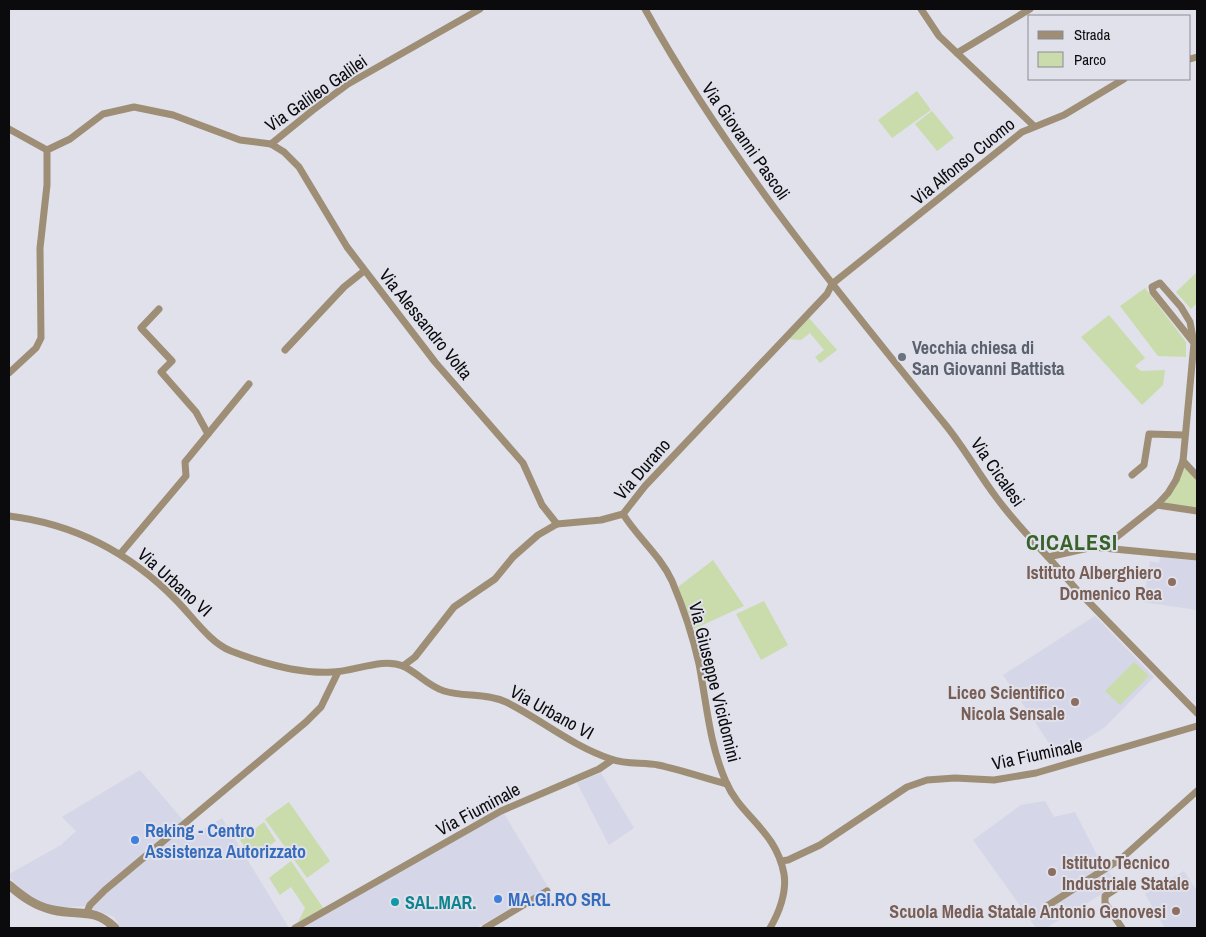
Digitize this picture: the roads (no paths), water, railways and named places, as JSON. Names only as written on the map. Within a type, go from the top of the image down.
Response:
[{"type":"street","name":"Via Galileo Galilei","points":[[47,150],[70,139],[103,114],[134,107],[173,115],[240,140],[271,144],[348,84],[480,9]]},
{"type":"street","name":"Via Giovanni Pascoli","points":[[645,9],[704,109],[755,183],[832,284]]},
{"type":"street","points":[[921,9],[940,36],[1034,126]]},
{"type":"street","points":[[957,53],[1030,9]]},
{"type":"street","name":"Via Alfonso Cuomo","points":[[832,284],[1010,141],[1034,126],[1079,107],[1122,80]]},
{"type":"street","points":[[9,128],[47,150],[47,185],[40,248],[41,338],[36,348],[9,373]]},
{"type":"street","name":"Via Alessandro Volta","points":[[271,144],[284,152],[299,167],[347,247],[364,271],[435,362],[523,463],[542,506],[557,524]]},
{"type":"street","points":[[285,350],[344,287],[364,271]]},
{"type":"street","points":[[1104,547],[1157,505],[1176,480],[1182,461],[1194,343],[1190,322],[1181,307],[1160,282],[1155,283],[1152,287],[1153,292],[1194,343]]},
{"type":"street","name":"Via Durano","points":[[403,666],[415,657],[454,607],[495,579],[529,542],[557,524],[602,520],[623,514],[651,479],[827,294],[832,284]]},
{"type":"street","name":"Via Cicalesi","points":[[832,284],[948,428],[1014,521],[1076,590],[1197,713]]},
{"type":"street","points":[[159,309],[141,328],[172,361],[161,372],[196,412],[208,434]]},
{"type":"street","points":[[121,553],[186,476],[185,462],[249,384]]},
{"type":"street","points":[[1132,475],[1144,465],[1149,434],[1184,435]]},
{"type":"street","points":[[1182,461],[1197,476]]},
{"type":"street","points":[[1157,505],[1197,511]]},
{"type":"street","name":"Via Giuseppe Vicidomini","points":[[623,514],[637,534],[660,559],[673,584],[694,645],[709,732],[727,784]]},
{"type":"street","name":"Via Urbano VI","points":[[9,516],[80,533],[121,553],[168,592],[205,630],[229,650],[267,663],[318,672],[338,672],[383,664],[403,666],[442,691],[488,697],[507,703],[549,729],[612,760],[656,764],[727,784]]},
{"type":"street","points":[[1048,557],[1084,548],[1104,547],[1197,557]]},
{"type":"street","points":[[87,912],[90,904],[100,894],[290,737],[321,707],[338,672]]},
{"type":"street","name":"Via Fiuminale","points":[[781,861],[788,860],[820,845],[907,787],[927,780],[955,778],[994,780],[1036,773],[1197,726]]},
{"type":"street","name":"Via Fiuminale","points":[[295,928],[501,811],[599,769],[612,760]]},
{"type":"street","points":[[727,784],[764,830],[781,861],[785,877],[784,892],[777,916],[770,928]]},
{"type":"street","points":[[1047,906],[1122,858],[1197,791]]},
{"type":"street","points":[[1122,928],[1105,903],[1105,896],[1126,883]]},
{"type":"street","points":[[9,885],[35,905],[53,910],[87,912],[101,916],[115,928]]},
{"type":"street","points":[[485,928],[547,891]]},
{"type":"place","name":"Vecchia chiesa di San Giovanni Battista","points":[[902,357]]},
{"type":"place","name":"Istituto Alberghiero Domenico Rea","points":[[1172,582]]},
{"type":"place","name":"Liceo Scientifico Nicola Sensale","points":[[1075,702]]},
{"type":"place","name":"Reking - Centro Assistenza Autorizzato","points":[[135,840]]},
{"type":"place","name":"Istituto Tecnico Industriale Statale","points":[[1052,872]]},
{"type":"place","name":"MA.GI.RO SRL","points":[[498,899]]},
{"type":"place","name":"SAL.MAR.","points":[[395,902]]},
{"type":"place","name":"Scuola Media Statale Antonio Genovesi","points":[[1176,911]]},
{"type":"district","name":"CICALESI","points":[[1072,542]]}]
